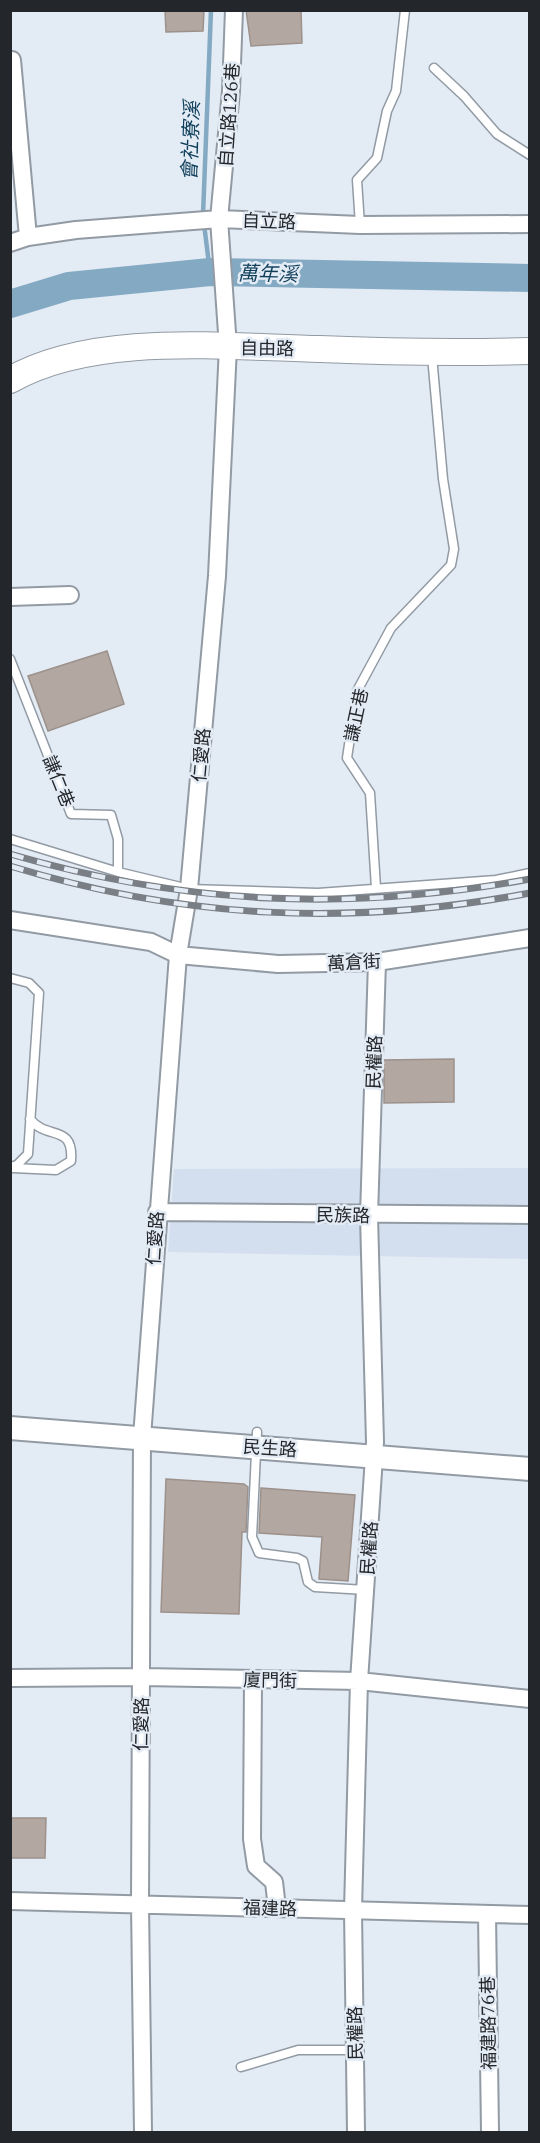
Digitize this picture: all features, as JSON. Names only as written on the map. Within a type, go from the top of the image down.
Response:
[{"type":"main road","name":"自由路","points":[[10,380],[55,360],[97,351],[161,347],[432,353],[530,351]]},
{"type":"street","name":"自立路126巷","points":[[228,347],[224,186],[234,10]]},
{"type":"street","points":[[12,60],[28,237]]},
{"type":"street","name":"自立路","points":[[10,243],[28,237],[76,230],[226,219],[360,225],[530,224]]},
{"type":"street","name":"仁愛路","points":[[143,2133],[140,1904],[142,1437],[178,955],[189,889],[218,576],[228,347]]},
{"type":"street","points":[[10,597],[70,595]]},
{"type":"street","points":[[10,920],[151,942],[178,955]]},
{"type":"street","name":"萬倉街","points":[[178,955],[278,964],[377,963],[530,938]]},
{"type":"street","name":"民權路","points":[[356,2133],[353,1910],[359,1682],[374,1455],[369,1216],[377,963]]},
{"type":"street","name":"民族路","points":[[157,1212],[369,1216],[530,1215]]},
{"type":"street","name":"民生路","points":[[10,1428],[142,1437],[257,1440],[374,1455],[530,1468]]},
{"type":"street","name":"廈門街","points":[[10,1678],[142,1677],[359,1682],[530,1698]]},
{"type":"street","points":[[253,1681],[252,1839],[256,1866],[274,1882],[277,1908]]},
{"type":"street","name":"福建路","points":[[10,1901],[530,1915]]},
{"type":"street","name":"福建路76巷","points":[[487,1914],[490,2133]]},
{"type":"lane","points":[[360,225],[357,180],[377,158],[387,111],[396,91],[405,10]]},
{"type":"lane","points":[[434,68],[464,96],[497,134],[530,154]]},
{"type":"lane","name":"謙正巷","points":[[376,888],[370,793],[347,758],[357,691],[391,628],[451,565],[454,549],[443,479],[432,353]]},
{"type":"lane","name":"謙仁巷","points":[[10,659],[71,814],[111,815],[118,840],[118,872]]},
{"type":"lane","points":[[10,839],[118,872],[189,889],[318,893],[496,880],[530,873]]},
{"type":"lane","points":[[10,978],[29,983],[39,993],[28,1154],[17,1165],[10,1167]]},
{"type":"lane","points":[[10,1167],[56,1170],[71,1161],[72,1148],[68,1140],[62,1135],[36,1127],[30,1119]]},
{"type":"lane","points":[[257,1440],[252,1537],[259,1553],[297,1558],[303,1561],[308,1582],[315,1587],[366,1590]]},
{"type":"lane","points":[[241,2067],[298,2050],[355,2050]]},
{"type":"shaded area","points":[[529,1168],[529,1259],[168,1252],[174,1169]]},
{"type":"building","points":[[165,10],[204,10],[203,31],[166,32]]},
{"type":"building","points":[[246,10],[301,10],[302,43],[251,46]]},
{"type":"building","points":[[107,651],[124,704],[48,731],[28,676]]},
{"type":"building","points":[[454,1059],[454,1102],[384,1103],[384,1060]]},
{"type":"building","points":[[166,1479],[244,1484],[248,1487],[246,1532],[242,1532],[239,1614],[161,1612]]},
{"type":"building","points":[[261,1488],[355,1495],[348,1581],[319,1579],[322,1537],[259,1533]]},
{"type":"building","points":[[10,1818],[46,1818],[45,1858],[10,1858]]},
{"type":"waterway","name":"會社寮溪","points":[[203,215],[211,10]]},
{"type":"waterway","name":"會社寮溪","points":[[204,224],[210,272]]},
{"type":"waterway","name":"萬年溪","points":[[10,304],[69,286],[210,272],[530,278]]},
{"type":"railway","points":[[10,854],[75,871],[140,884],[204,893],[268,898],[333,899],[398,896],[530,879]]},
{"type":"railway","points":[[10,866],[75,884],[139,897],[204,907],[268,912],[398,911],[463,904],[530,893]]}]
